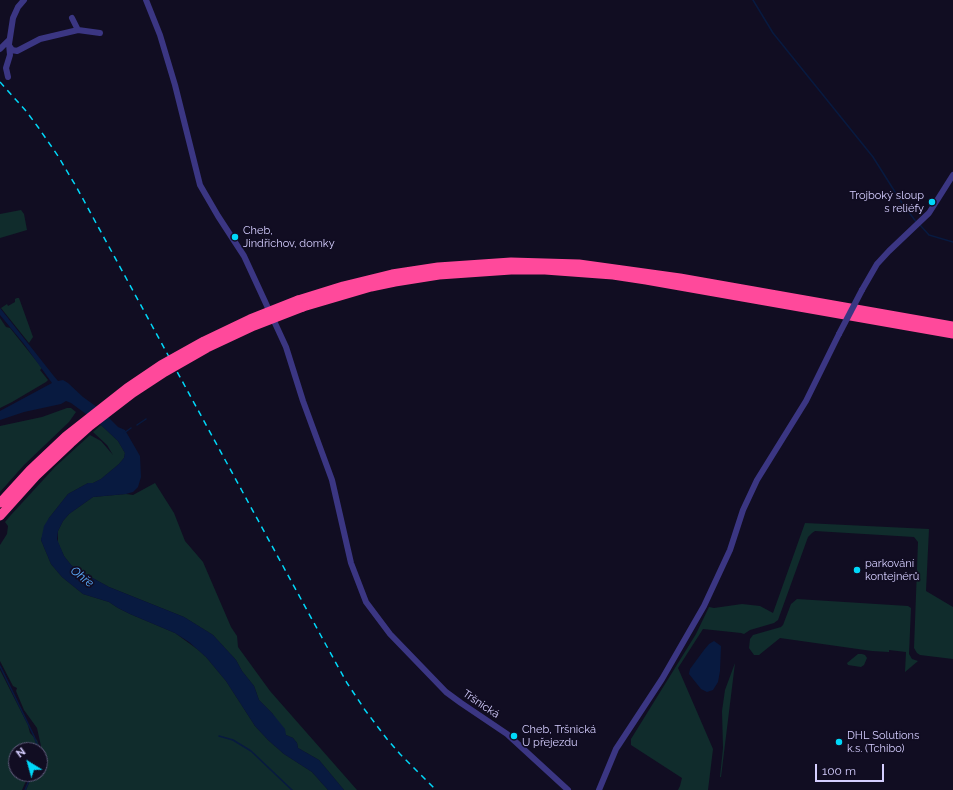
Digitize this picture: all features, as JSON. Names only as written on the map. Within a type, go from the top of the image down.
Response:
[{"type":"highway","points":[[0,516],[36,476],[90,426],[133,393],[165,372],[207,348],[300,303],[343,286],[386,276],[438,267],[511,262],[579,264],[680,278],[953,326]]},
{"type":"highway","points":[[0,503],[30,470],[66,436],[127,388],[161,365],[250,318],[300,303],[395,282],[439,275],[511,270],[545,270],[606,274],[953,334]]},
{"type":"street","points":[[24,0],[14,14],[10,38],[9,59],[6,68],[8,76],[0,68],[4,66],[9,59],[18,50],[40,39],[78,30],[100,33]]},
{"type":"street","name":"Tršnická","points":[[146,0],[160,35],[173,78],[200,185],[244,256],[286,348],[302,401],[332,480],[351,563],[366,602],[386,630],[446,692],[507,734],[568,790]]},
{"type":"street","points":[[72,18],[78,30]]},
{"type":"street","points":[[0,49],[10,38]]},
{"type":"street","points":[[10,47],[14,50],[18,50]]},
{"type":"street","points":[[599,790],[614,753],[662,679],[704,606],[730,550],[743,510],[758,480],[806,401],[862,290],[881,260],[929,213],[953,175]]},
{"type":"green space","points":[[21,210],[24,214],[27,230],[0,238],[0,214]]},
{"type":"green space","points":[[19,298],[33,337],[29,343],[1,308],[7,304],[8,306],[15,302],[15,299]]},
{"type":"green space","points":[[0,318],[6,327],[10,328],[42,368],[40,370],[48,380],[0,408]]},
{"type":"green space","points":[[71,408],[76,412],[69,422],[24,465],[0,492],[0,426],[42,417]]},
{"type":"green space","points":[[101,425],[118,441],[125,453],[124,458],[101,479],[93,483],[88,483],[68,494],[49,518],[41,540],[51,564],[62,577],[83,594],[109,602],[130,614],[175,633],[197,649],[206,657],[226,681],[255,726],[268,740],[284,754],[312,772],[328,790],[26,790],[30,782],[48,782],[48,742],[40,742],[37,728],[24,710],[16,691],[17,688],[13,686],[0,661],[0,545],[7,534],[8,526],[5,522],[55,467],[90,435],[101,441],[113,455],[107,445],[93,432]]},
{"type":"green space","points":[[155,483],[174,513],[185,541],[203,562],[231,627],[237,636],[238,647],[270,691],[357,790],[344,790],[319,760],[298,748],[297,743],[293,738],[286,735],[272,713],[259,700],[254,686],[242,671],[236,660],[213,635],[184,617],[109,587],[78,570],[71,565],[64,556],[58,543],[58,531],[63,521],[69,514],[93,497],[126,494],[133,495]]},
{"type":"green space","points":[[805,523],[929,529],[926,591],[953,607],[953,659],[920,655],[914,648],[918,542],[914,537],[815,531],[808,537],[778,620],[774,623],[750,630],[744,634],[703,629],[678,668],[713,749],[708,790],[678,790],[682,778],[631,745],[631,739],[696,634],[709,607],[714,608],[742,604],[760,606],[773,613]]},
{"type":"green space","points":[[797,599],[908,606],[911,608],[909,654],[912,659],[918,661],[905,672],[906,652],[889,650],[889,652],[872,651],[780,638],[759,655],[754,655],[749,648],[750,639],[753,635],[781,627],[791,604]]},
{"type":"green space","points":[[858,654],[865,655],[867,658],[864,665],[861,667],[848,665],[847,663]]},
{"type":"green space","points":[[735,663],[720,777],[723,748],[722,711],[725,690]]},
{"type":"green space","points":[[0,670],[28,725],[30,733],[38,742],[8,742],[8,782],[26,782],[22,790],[0,790]]},
{"type":"water","name":"Ohře","points":[[0,308],[58,381],[63,380],[68,383],[83,397],[101,410],[118,427],[125,430],[140,456],[141,477],[138,487],[133,492],[93,497],[69,514],[63,521],[58,531],[57,539],[64,556],[71,565],[78,570],[109,587],[184,617],[213,635],[236,660],[242,671],[254,686],[259,700],[285,729],[286,735],[293,738],[297,743],[298,748],[319,760],[344,790],[328,790],[312,772],[284,754],[268,740],[255,726],[226,681],[206,657],[189,642],[175,633],[130,614],[109,602],[83,594],[62,577],[51,564],[41,540],[44,526],[49,518],[68,494],[88,483],[93,483],[101,479],[119,464],[124,458],[125,453],[118,441],[101,425],[66,401],[61,404],[24,412],[0,420],[0,411],[52,383],[24,344],[0,315]]},
{"type":"water","points":[[714,641],[721,646],[720,671],[718,682],[713,690],[707,692],[701,689],[689,674],[690,669],[704,650]]},
{"type":"waterway","points":[[753,0],[773,33],[873,157],[902,203],[917,223]]},
{"type":"waterway","points":[[920,225],[929,235],[953,242]]},
{"type":"waterway","points":[[137,425],[146,419]]},
{"type":"waterway","points":[[124,433],[131,428]]},
{"type":"waterway","points":[[0,666],[36,742]]},
{"type":"waterway","points":[[219,736],[233,740],[251,751],[292,790]]},
{"type":"waterway","points":[[25,790],[28,782]]},
{"type":"railway","points":[[0,82],[38,127],[58,156],[77,188],[347,683],[387,739],[436,790]]},
{"type":"place","name":"Trojboký sloup s reliéfy","points":[[932,202]]},
{"type":"place","name":"Cheb, Jindřichov, domky","points":[[235,237]]},
{"type":"place","name":"parkování kontejnérů","points":[[857,570]]},
{"type":"place","name":"Cheb, Tršnická U přejezdu","points":[[514,736]]},
{"type":"place","name":"DHL Solutions k.s. (Tchibo)","points":[[839,742]]}]
